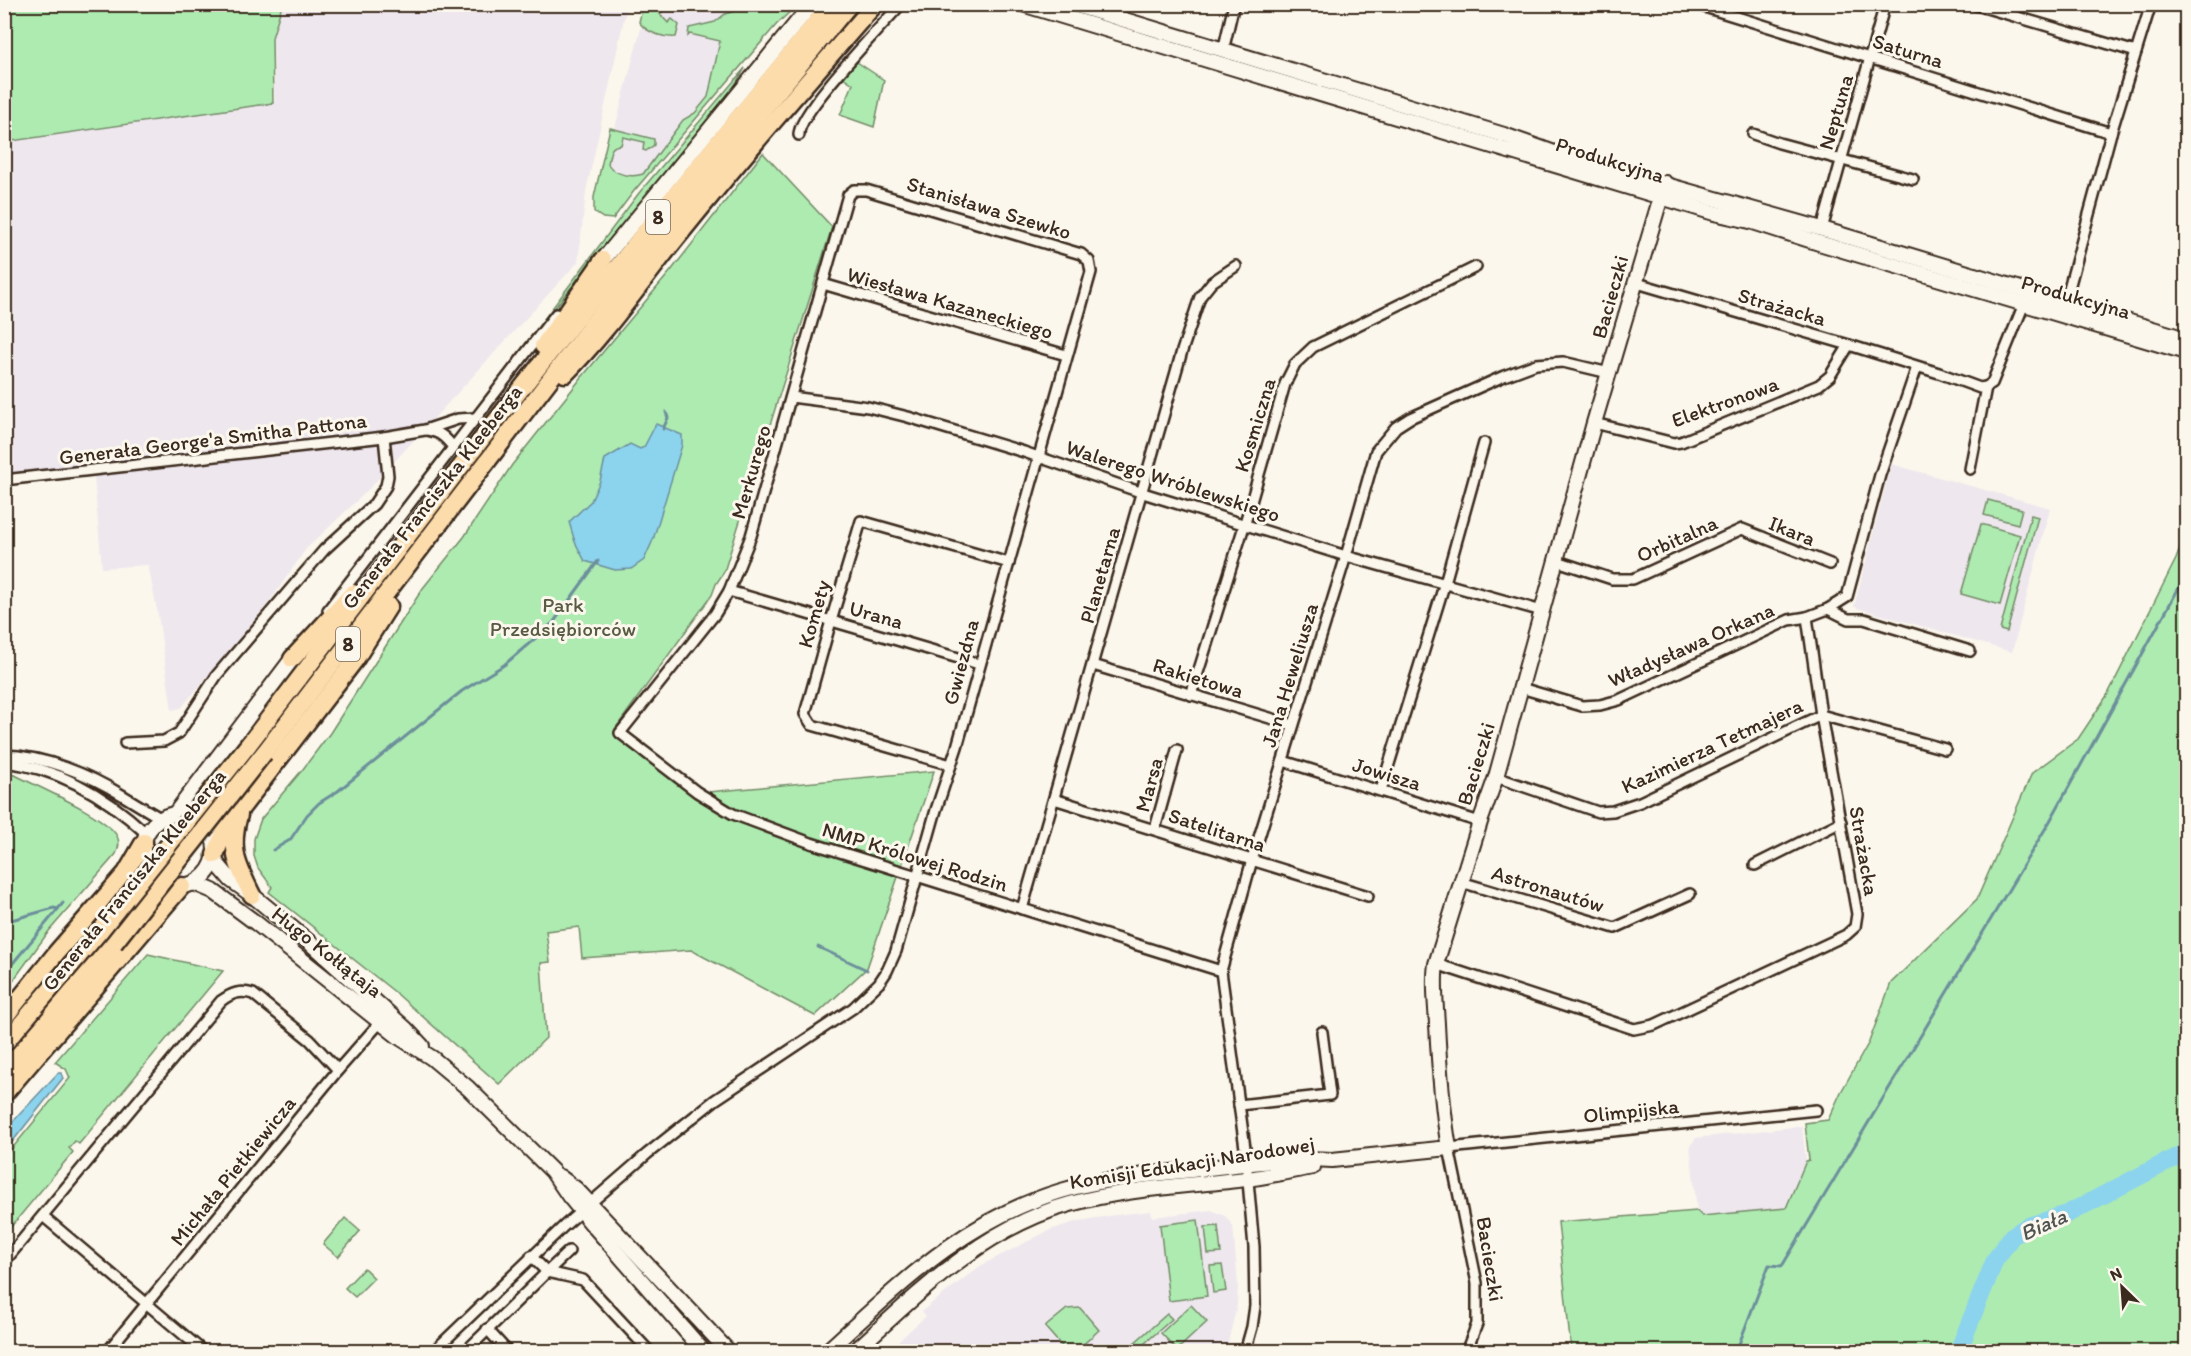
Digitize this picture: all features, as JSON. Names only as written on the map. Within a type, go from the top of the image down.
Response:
[{"type":"highway","name":"Generała Franciszka Kleeberga","points":[[4,1044],[100,931],[249,744],[488,431],[641,237],[831,4]]},
{"type":"highway","name":"Generała Franciszka Kleeberga","points":[[4,1072],[114,943],[264,753],[675,216],[850,4]]},
{"type":"highway","points":[[524,414],[593,346],[674,241],[780,112],[875,4]]},
{"type":"highway","points":[[488,431],[569,306],[603,261]]},
{"type":"highway","points":[[292,659],[414,529]]},
{"type":"highway","points":[[214,857],[222,834],[356,660],[386,610],[420,564],[432,534]]},
{"type":"highway","points":[[240,811],[234,830],[233,848],[240,872],[252,895]]},
{"type":"highway","points":[[4,1018],[57,952],[126,873],[146,838]]},
{"type":"highway","points":[[4,1094],[188,884]]},
{"type":"street","points":[[4,755],[30,758],[62,766],[121,794],[142,808],[168,817],[192,817],[207,828],[212,836],[214,857],[208,871],[188,884],[172,886],[155,877],[145,861],[146,838],[168,817],[292,659],[542,331],[603,261],[812,4]]},
{"type":"street","points":[[799,135],[802,123],[834,80],[901,4]]},
{"type":"street","name":"Produkcyjna","points":[[1022,4],[1223,51],[1493,132],[1663,190],[1714,213],[1820,236],[2185,335]]},
{"type":"street","name":"Produkcyjna","points":[[1072,4],[1123,28],[1663,190]]},
{"type":"street","points":[[1223,51],[1234,4]]},
{"type":"street","name":"Neptuna","points":[[1820,236],[1885,4]]},
{"type":"street","points":[[1973,4],[2136,52]]},
{"type":"street","points":[[2065,303],[2111,132],[2151,4]]},
{"type":"street","name":"Saturna","points":[[1700,5],[2111,132]]},
{"type":"street","points":[[1753,134],[1913,179]]},
{"type":"street","name":"Stanisława Szewko","points":[[854,190],[866,189],[1081,254],[1089,261],[1091,272],[1039,457]]},
{"type":"street","name":"Merkurego","points":[[620,733],[716,614],[729,591],[751,536],[848,195],[854,190]]},
{"type":"street","name":"Bacieczki","points":[[1466,1352],[1477,1324],[1477,1283],[1444,1122],[1437,1040],[1434,976],[1436,964],[1496,777],[1594,423],[1663,190]]},
{"type":"street","name":"Produkcyjna","points":[[1820,236],[2024,303],[2187,352]]},
{"type":"street","name":"Planetarna","points":[[1022,909],[1182,351],[1200,297],[1212,282],[1236,266]]},
{"type":"street","name":"Kosmiczna","points":[[1191,696],[1285,384],[1295,364],[1313,347],[1476,267]]},
{"type":"street","name":"Strażacka","points":[[1636,283],[1849,345],[1939,373],[1973,387],[1986,387]]},
{"type":"street","name":"Wiesława Kazaneckiego","points":[[823,285],[1066,355]]},
{"type":"street","points":[[1970,469],[1986,387],[1992,383],[2024,303]]},
{"type":"street","name":"Elektronowa","points":[[1594,423],[1674,443],[1681,442],[1819,385],[1830,376],[1849,345]]},
{"type":"street","name":"Jana Heweliusza","points":[[1245,1352],[1252,1327],[1256,1293],[1254,1247],[1248,1171],[1221,971],[1252,860],[1376,451],[1395,427],[1410,418],[1536,364],[1563,362],[1609,373]]},
{"type":"street","points":[[1807,617],[1828,609],[1847,597],[1880,475],[1917,367]]},
{"type":"street","name":"Walerego Wróblewskiego","points":[[791,397],[868,407],[1039,457],[1143,493],[1346,556],[1445,581],[1542,611]]},
{"type":"street","name":"Generała George'a Smitha Pattona","points":[[4,480],[384,437],[424,430],[458,419],[475,418]]},
{"type":"street","points":[[424,430],[435,431],[444,436],[453,447]]},
{"type":"street","points":[[125,743],[164,741],[179,733],[218,675],[306,571],[333,541],[374,504],[386,486],[388,476],[384,437]]},
{"type":"street","points":[[1382,790],[1484,442]]},
{"type":"street","name":"Gwiezdna","points":[[433,1352],[531,1256],[586,1207],[715,1100],[867,996],[887,971],[896,951],[918,877],[1039,457]]},
{"type":"street","name":"Komety","points":[[951,765],[812,725],[805,714],[831,621],[861,521],[1009,563]]},
{"type":"street","name":"Orbitalna","points":[[1557,561],[1612,579],[1633,579],[1742,529]]},
{"type":"street","name":"Ikara","points":[[1742,529],[1830,564]]},
{"type":"street","name":"Urana","points":[[729,591],[979,664]]},
{"type":"street","points":[[1828,609],[1848,619],[1864,619],[1970,651]]},
{"type":"street","name":"Strażacka","points":[[1436,964],[1634,1029],[1654,1025],[1846,935],[1855,927],[1857,914],[1821,715],[1807,617]]},
{"type":"street","name":"Władysława Orkana","points":[[1521,688],[1582,706],[1600,705],[1618,699],[1789,620],[1807,617]]},
{"type":"street","name":"Rakietowa","points":[[1093,665],[1293,725]]},
{"type":"street","name":"Kazimierza Tetmajera","points":[[1496,777],[1598,812],[1613,811],[1640,802],[1821,715],[1945,749]]},
{"type":"street","name":"NMP Królowej Rodzin","points":[[620,733],[697,792],[733,813],[811,843],[1221,971]]},
{"type":"street","name":"Marsa","points":[[1155,829],[1177,750]]},
{"type":"street","name":"Jowisza","points":[[1283,761],[1480,822]]},
{"type":"street","points":[[4,762],[45,770],[82,786],[118,807],[146,838]]},
{"type":"street","name":"Satelitarna","points":[[1054,799],[1368,896]]},
{"type":"street","points":[[1755,865],[1841,822]]},
{"type":"street","name":"Hugo Kołłątaja","points":[[214,857],[231,880],[309,942],[384,1017],[399,1037],[432,1058],[504,1122],[552,1171],[576,1189],[586,1207],[695,1349]]},
{"type":"street","name":"Astronautów","points":[[1461,882],[1615,928],[1690,894]]},
{"type":"street","name":"Hugo Kołłątaja","points":[[188,884],[221,897],[384,1017]]},
{"type":"street","points":[[4,1262],[221,1001],[231,994],[243,991],[254,994],[310,1040],[338,1070]]},
{"type":"street","name":"Michała Pietkiewicza","points":[[107,1352],[384,1017]]},
{"type":"street","points":[[1239,1105],[1330,1095],[1322,1032]]},
{"type":"street","name":"Olimpijska","points":[[1449,1148],[1816,1110]]},
{"type":"street","name":"Komisji Edukacji Narodowej","points":[[854,1352],[969,1252],[999,1234],[1070,1204],[1108,1195],[1318,1159],[1332,1160],[1449,1148]]},
{"type":"street","name":"Komisji Edukacji Narodowej","points":[[826,1352],[925,1263],[969,1232],[1011,1210],[1062,1191],[1106,1181],[1248,1171]]},
{"type":"street","name":"Hugo Kołłątaja","points":[[586,1207],[729,1352]]},
{"type":"street","points":[[43,1216],[204,1352]]},
{"type":"street","points":[[465,1352],[569,1251]]},
{"type":"street","points":[[531,1256],[547,1272],[584,1280],[650,1352]]},
{"type":"street","points":[[487,1329],[508,1352]]},
{"type":"shaded area","points":[[282,5],[627,5],[586,192],[578,262],[368,490],[306,549],[268,604],[181,708],[172,710],[148,565],[102,568],[94,477],[5,485],[4,142],[275,102],[273,38]]},
{"type":"shaded area","points":[[647,5],[744,5],[736,70],[637,186],[602,178]]},
{"type":"shaded area","points":[[1891,464],[2050,508],[2012,652],[1854,607]]},
{"type":"shaded area","points":[[1802,1126],[1806,1161],[1786,1208],[1701,1216],[1697,1211],[1690,1146],[1696,1138]]},
{"type":"shaded area","points":[[1211,1210],[1225,1216],[1233,1226],[1238,1285],[1237,1305],[1226,1351],[1174,1351],[1150,1341],[1138,1352],[886,1352],[926,1316],[922,1311],[980,1266],[1050,1230],[1078,1221],[1116,1215],[1151,1211],[1152,1217]]},
{"type":"green space","points":[[4,5],[282,5],[272,38],[273,103],[5,142]]},
{"type":"green space","points":[[643,5],[663,5],[664,10],[660,14],[668,23],[672,19],[679,25],[676,37],[656,34],[642,26],[639,22]]},
{"type":"green space","points":[[736,5],[797,5],[777,24],[634,191],[613,219],[603,218],[594,212],[594,197],[610,128],[654,139],[654,145],[646,151],[643,150],[644,142],[623,137],[621,145],[614,147],[610,154],[608,164],[614,171],[629,175],[643,174],[683,120],[695,113],[708,97],[720,41],[690,34],[688,36],[689,28],[715,22],[725,14],[735,11]]},
{"type":"green space","points":[[857,62],[884,80],[874,127],[840,115],[853,84],[843,77]]},
{"type":"green space","points":[[745,68],[731,92],[565,295],[477,408],[639,193]]},
{"type":"green space","name":"Park Przedsiębiorców","points":[[763,153],[832,227],[724,572],[712,595],[615,729],[697,793],[934,771],[867,968],[815,1016],[691,950],[582,958],[579,927],[546,931],[550,962],[541,963],[546,1038],[499,1084],[396,993],[269,892],[272,887],[258,868],[254,856],[254,839],[261,819],[330,733],[423,588],[464,537],[512,465],[670,272]]},
{"type":"green space","points":[[1988,500],[2022,509],[2018,524],[1984,515]]},
{"type":"green space","points":[[2031,515],[2038,517],[2007,632],[2000,630]]},
{"type":"green space","points":[[1981,524],[2020,535],[2000,605],[1961,594]]},
{"type":"green space","points":[[2186,533],[2186,1351],[1571,1351],[1558,1222],[1697,1211],[1702,1216],[1786,1208],[1806,1161],[1809,1160],[1805,1123],[1828,1120],[1869,1042],[1891,983],[1977,899],[2032,773],[2078,739],[2108,694],[2176,559]]},
{"type":"green space","points":[[5,774],[15,775],[86,811],[110,828],[117,836],[119,843],[116,854],[49,931],[5,992]]},
{"type":"green space","points":[[148,954],[223,971],[79,1144],[75,1141],[69,1148],[73,1152],[5,1234],[5,1157],[70,1078],[66,1069],[55,1062]]},
{"type":"green space","points":[[345,1218],[360,1231],[338,1257],[323,1244]]},
{"type":"green space","points":[[1198,1220],[1207,1296],[1169,1301],[1160,1225]]},
{"type":"green space","points":[[1218,1226],[1221,1253],[1208,1254],[1205,1227]]},
{"type":"green space","points":[[1222,1265],[1226,1291],[1213,1293],[1210,1266]]},
{"type":"green space","points":[[364,1268],[374,1278],[355,1297],[345,1288]]},
{"type":"green space","points":[[1191,1305],[1207,1322],[1177,1350],[1161,1333]]},
{"type":"green space","points":[[1080,1308],[1099,1330],[1076,1351],[1066,1351],[1045,1327],[1067,1309]]},
{"type":"green space","points":[[1167,1314],[1172,1319],[1136,1351],[1125,1351]]},
{"type":"water","points":[[656,424],[682,435],[682,445],[653,540],[644,560],[631,569],[615,570],[585,561],[575,542],[569,522],[591,501],[600,481],[605,459],[630,444],[640,449],[644,447]]},
{"type":"water","points":[[58,1073],[61,1073],[63,1078],[5,1151],[5,1130]]},
{"type":"waterway","points":[[4,7],[8,4]]},
{"type":"waterway","points":[[663,429],[668,418],[666,412]]},
{"type":"waterway","points":[[273,850],[290,840],[307,815],[319,803],[338,791],[462,691],[504,665],[553,623],[598,561]]},
{"type":"waterway","points":[[1736,1352],[1769,1265],[1782,1266],[2050,821],[2186,575]]},
{"type":"waterway","points":[[4,982],[8,969],[63,903]]},
{"type":"waterway","points":[[4,922],[54,908],[58,909]]},
{"type":"waterway","points":[[818,947],[867,970]]},
{"type":"waterway","name":"Biała","points":[[1958,1352],[1995,1260],[2012,1236],[2028,1226],[2067,1214],[2186,1152]]}]
